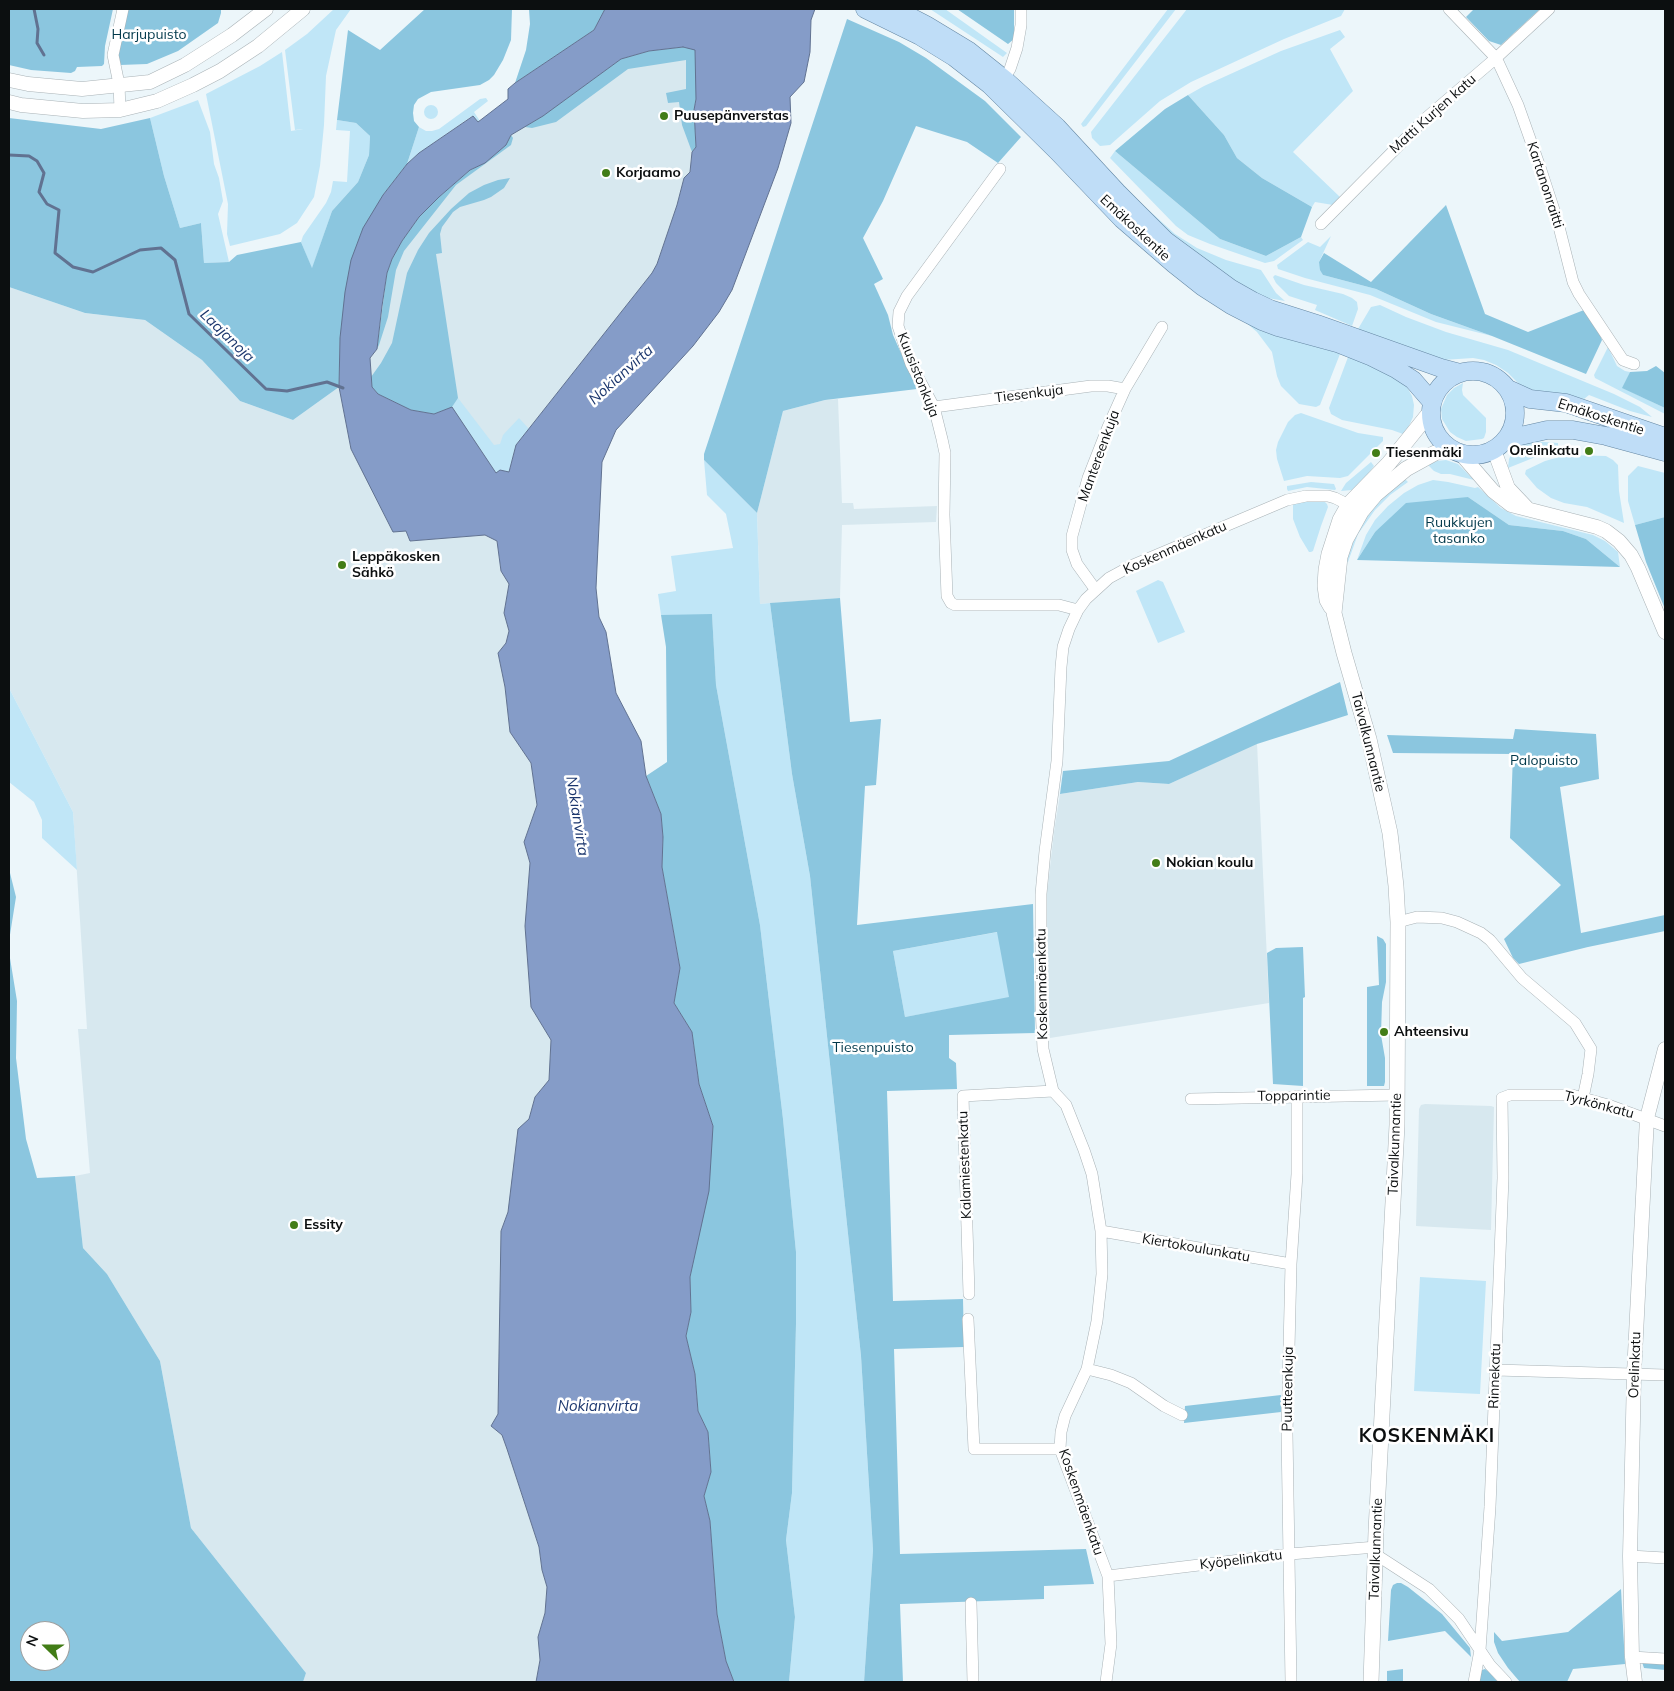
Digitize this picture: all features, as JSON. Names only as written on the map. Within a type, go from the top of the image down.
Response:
[{"type":"main road","name":"Emäkoskentie","points":[[865,9],[920,36],[954,57],[990,85],[1122,219],[1203,288],[1262,321],[1337,343],[1396,368],[1413,380],[1432,407]]},
{"type":"main road","name":"Emäkoskentie","points":[[895,9],[969,51],[1004,79],[1057,127],[1117,192],[1166,241],[1236,291],[1270,309],[1460,373]]},
{"type":"main road","points":[[1482,371],[1492,375],[1508,389],[1514,401],[1516,414],[1513,427],[1500,444],[1478,455],[1456,451],[1441,440],[1434,430],[1432,407],[1436,392],[1442,384],[1460,373],[1482,371]]},
{"type":"main road","name":"Emäkoskentie","points":[[1508,389],[1530,399],[1566,403],[1665,437]]},
{"type":"main road","name":"Taivalkunnantie","points":[[1371,1682],[1397,1094],[1398,922],[1390,833],[1369,740],[1334,613],[1340,557],[1355,508],[1388,462],[1432,407]]},
{"type":"main road","name":"Emäkoskentie","points":[[1500,444],[1547,430],[1573,430],[1606,436],[1665,452]]},
{"type":"main road","name":"Taivalkunnantie","points":[[1355,508],[1376,494],[1406,469],[1435,453],[1456,451]]},
{"type":"street","points":[[120,110],[120,84],[113,55],[123,9]]},
{"type":"street","points":[[9,80],[28,84],[82,89],[150,82],[185,65],[232,35],[266,9]]},
{"type":"street","points":[[9,102],[21,105],[83,111],[120,110],[157,101],[220,71],[258,46],[303,9]]},
{"type":"street","points":[[1004,79],[1010,69],[1017,48],[1021,25],[1021,9]]},
{"type":"street","name":"Kartanonraitti","points":[[1449,9],[1496,58],[1518,105],[1540,164],[1557,219],[1573,282],[1623,360],[1634,364]]},
{"type":"street","name":"Matti Kurjen katu","points":[[1321,224],[1426,118],[1496,58],[1549,9]]},
{"type":"street","name":"Kuusistonkuja","points":[[1000,169],[907,296],[899,312],[898,326],[912,364],[934,407],[944,453],[947,596],[951,603],[955,605],[1059,605],[1078,610]]},
{"type":"street","name":"Mantereenkuja","points":[[1095,589],[1077,564],[1072,550],[1072,536],[1088,478],[1125,389],[1162,327]]},
{"type":"street","name":"Tiesenkuja","points":[[934,407],[1091,386],[1125,389]]},
{"type":"street","points":[[1500,444],[1508,488],[1528,508]]},
{"type":"street","points":[[1456,451],[1502,500],[1511,505],[1597,527],[1619,541],[1631,555],[1638,568],[1665,632]]},
{"type":"street","name":"Koskenmäenkatu","points":[[1106,1682],[1111,1645],[1108,1576],[1060,1449],[1061,1432],[1065,1416],[1087,1369],[1098,1312],[1102,1274],[1102,1231],[1092,1174],[1084,1150],[1066,1105],[1053,1091],[1043,1049],[1041,1006],[1042,894],[1045,851],[1057,761],[1063,647],[1078,610],[1095,589],[1109,578],[1133,565],[1287,500],[1318,495],[1335,498],[1355,508]]},
{"type":"street","points":[[1398,922],[1417,917],[1442,918],[1457,922],[1481,933],[1490,940],[1522,978],[1575,1023],[1590,1049],[1588,1074],[1583,1098]]},
{"type":"street","name":"Orelinkatu","points":[[1635,1682],[1632,1657],[1630,1556],[1634,1374],[1647,1118],[1665,1050]]},
{"type":"street","name":"Kalamiestenkatu","points":[[969,1294],[963,1096],[1053,1091]]},
{"type":"street","name":"Topparintie","points":[[1191,1098],[1397,1094]]},
{"type":"street","name":"Tyrkönkatu","points":[[1502,1098],[1510,1095],[1559,1094],[1583,1098],[1647,1118],[1665,1126]]},
{"type":"street","name":"Puutteenkuja","points":[[1291,1682],[1287,1430],[1291,1264],[1297,1174],[1297,1096]]},
{"type":"street","name":"Rinnekatu","points":[[1474,1682],[1480,1650],[1486,1577],[1496,1370],[1503,1178],[1502,1098]]},
{"type":"street","name":"Kiertokoulunkatu","points":[[1102,1231],[1291,1264]]},
{"type":"street","points":[[968,1319],[974,1449],[1060,1449]]},
{"type":"street","points":[[1087,1369],[1111,1375],[1131,1383],[1164,1406],[1182,1414]]},
{"type":"street","points":[[1496,1370],[1665,1375]]},
{"type":"street","points":[[1376,1550],[1429,1589],[1460,1619],[1490,1665],[1506,1682]]},
{"type":"street","name":"Kyöpelinkatu","points":[[1108,1576],[1290,1554],[1376,1550]]},
{"type":"street","points":[[1630,1556],[1665,1558]]},
{"type":"street","points":[[971,1603],[973,1682]]},
{"type":"street","points":[[1632,1657],[1665,1659]]},
{"type":"shaded area","points":[[334,9],[351,9],[336,30],[326,76],[320,166],[314,197],[297,223],[280,234],[230,246],[227,234],[228,204],[206,94],[260,66],[282,52],[291,131],[303,129],[295,130],[285,50],[307,34]]},
{"type":"shaded area","points":[[930,9],[945,9],[1007,53],[1003,57]]},
{"type":"shaded area","points":[[1168,9],[1176,9],[1086,126],[1083,127],[1081,124]]},
{"type":"shaded area","points":[[1187,9],[1345,9],[1341,16],[1284,39],[1191,82],[1160,101],[1110,145],[1100,146],[1092,138],[1091,132]]},
{"type":"shaded area","points":[[1340,30],[1345,37],[1330,49],[1353,91],[1293,152],[1340,197],[1333,205],[1315,202],[1312,207],[1262,178],[1237,158],[1224,135],[1188,95],[1281,51]]},
{"type":"shaded area","points":[[683,47],[697,68],[690,172],[684,178],[657,264],[652,273],[516,445],[509,472],[434,414],[372,387],[370,358],[377,349],[387,273],[419,217],[511,135],[621,59]]},
{"type":"shaded area","points":[[486,98],[488,101],[474,112],[480,121],[478,122],[472,116],[419,153],[407,164],[419,127],[426,131],[439,129],[480,99]]},
{"type":"shaded area","points":[[198,100],[210,132],[214,164],[219,178],[223,201],[218,214],[229,262],[204,263],[201,223],[180,228],[164,176],[150,118]]},
{"type":"shaded area","points":[[431,105],[436,107],[438,112],[436,117],[431,119],[426,117],[424,112],[426,107]]},
{"type":"shaded area","points":[[337,120],[356,123],[370,136],[369,155],[358,182],[332,211],[312,269],[301,242],[303,236],[326,203],[333,181],[347,182],[350,131],[336,130]]},
{"type":"shaded area","points":[[1089,149],[1142,204],[1175,234],[1197,248],[1226,260],[1261,270],[1276,293],[1285,301],[1256,296],[1159,228]]},
{"type":"shaded area","points":[[1115,151],[1220,239],[1266,256],[1301,237],[1303,240],[1274,261],[1265,263],[1188,235],[1176,226],[1110,158]]},
{"type":"shaded area","points":[[1331,236],[1319,262],[1323,275],[1376,289],[1431,314],[1492,336],[1436,322],[1370,295],[1278,269],[1277,265],[1308,242],[1320,247]]},
{"type":"shaded area","points":[[1275,275],[1352,298],[1357,302],[1358,309],[1352,326],[1315,310],[1317,305],[1289,296],[1276,283],[1273,277]]},
{"type":"shaded area","points":[[9,287],[85,313],[145,320],[202,360],[240,401],[293,420],[339,387],[351,449],[406,531],[410,541],[485,535],[497,540],[501,571],[509,584],[504,613],[509,631],[506,643],[498,653],[505,687],[510,732],[531,763],[537,805],[524,842],[530,863],[525,926],[531,1007],[551,1040],[549,1080],[535,1097],[508,1212],[501,1231],[498,1414],[491,1426],[502,1435],[507,1449],[539,1547],[542,1570],[547,1587],[545,1613],[538,1637],[540,1660],[536,1682],[303,1682],[306,1673],[191,1528],[160,1361],[107,1274],[83,1248],[75,1176],[90,1173],[78,1029],[87,1029],[73,812],[9,688]]},
{"type":"shaded area","points":[[1380,305],[1446,332],[1508,350],[1614,394],[1640,407],[1652,417],[1630,411],[1589,395],[1584,399],[1528,389],[1496,365],[1484,360],[1473,358],[1443,360],[1426,356],[1358,329],[1371,307]]},
{"type":"shaded area","points":[[1244,321],[1340,354],[1320,405],[1316,407],[1299,404],[1281,386],[1272,352],[1257,332]]},
{"type":"shaded area","points":[[1608,347],[1617,366],[1630,372],[1623,388],[1665,408],[1665,414],[1595,378],[1594,375]]},
{"type":"shaded area","points":[[1348,357],[1375,366],[1392,375],[1407,387],[1414,405],[1413,417],[1403,434],[1342,420],[1331,414],[1329,408]]},
{"type":"shaded area","points":[[1463,383],[1463,395],[1486,418],[1486,432],[1482,439],[1466,441],[1457,437],[1450,432],[1442,419],[1441,409],[1447,395]]},
{"type":"shaded area","points":[[458,398],[494,445],[500,444],[503,435],[519,418],[529,429],[516,445],[509,472],[496,473],[452,407]]},
{"type":"shaded area","points":[[838,399],[842,503],[853,503],[854,509],[937,506],[936,522],[842,525],[840,598],[760,604],[757,513],[783,411],[825,400]]},
{"type":"shaded area","points":[[1301,413],[1358,433],[1383,437],[1383,441],[1348,476],[1340,478],[1307,476],[1284,481],[1277,459],[1276,450],[1278,442],[1288,422],[1295,415]]},
{"type":"shaded area","points":[[1531,441],[1558,443],[1558,448],[1508,468],[1509,459],[1513,451],[1520,445]]},
{"type":"shaded area","points":[[1567,455],[1606,456],[1618,465],[1619,491],[1624,523],[1587,507],[1564,503],[1551,498],[1537,488],[1525,474],[1526,470],[1545,461]]},
{"type":"shaded area","points":[[704,460],[757,513],[760,604],[770,603],[792,774],[810,876],[861,1356],[873,1550],[864,1682],[789,1682],[795,1617],[786,1540],[792,1493],[796,1252],[783,1119],[760,925],[716,685],[712,615],[661,615],[658,594],[676,591],[671,556],[733,548],[726,514],[707,495]]},
{"type":"shaded area","points":[[1446,460],[1458,464],[1474,480],[1450,474],[1441,474],[1429,466],[1429,464],[1437,461]]},
{"type":"shaded area","points":[[1371,462],[1374,466],[1362,482],[1352,490],[1341,491],[1346,483]]},
{"type":"shaded area","points":[[1638,466],[1665,473],[1665,517],[1635,525],[1628,501],[1628,476]]},
{"type":"shaded area","points":[[1405,479],[1408,482],[1390,495],[1375,510],[1358,534],[1348,562],[1344,560],[1372,505]]},
{"type":"shaded area","points":[[1433,480],[1478,487],[1501,508],[1516,516],[1593,535],[1605,541],[1618,552],[1620,567],[1586,539],[1563,531],[1509,525],[1468,497],[1375,532],[1357,560],[1366,535],[1375,520],[1388,506],[1404,493],[1418,485]]},
{"type":"shaded area","points":[[1311,482],[1334,484],[1336,489],[1307,487],[1288,491],[1287,489],[1287,486]]},
{"type":"shaded area","points":[[1324,501],[1328,507],[1313,551],[1311,552],[1309,552],[1300,537],[1293,519],[1293,503]]},
{"type":"shaded area","points":[[1158,580],[1163,582],[1185,632],[1158,643],[1136,591]]},
{"type":"shaded area","points":[[9,688],[73,812],[77,870],[42,838],[42,820],[34,802],[9,782]]},
{"type":"shaded area","name":"Nokian koulu","points":[[1257,743],[1269,1003],[1050,1038],[1046,966],[1047,894],[1060,794],[1138,782],[1169,784]]},
{"type":"shaded area","points":[[998,932],[1010,998],[905,1017],[893,951]]},
{"type":"shaded area","points":[[1421,1105],[1494,1107],[1491,1230],[1416,1226],[1419,1109]]},
{"type":"shaded area","points":[[1420,1277],[1486,1281],[1480,1394],[1414,1391]]},
{"type":"green space","points":[[9,9],[113,9],[105,46],[104,64],[102,66],[77,67],[71,73],[31,70],[9,65]]},
{"type":"green space","name":"Harjupuisto","points":[[128,9],[221,9],[221,13],[218,23],[178,51],[147,64],[120,65],[118,56]]},
{"type":"green space","points":[[425,9],[512,9],[511,40],[503,60],[489,80],[480,85],[431,92],[418,99],[414,105],[414,121],[419,127],[407,164],[383,195],[340,338],[339,387],[293,420],[240,401],[202,360],[145,320],[85,313],[9,287],[9,118],[101,129],[150,118],[164,176],[180,228],[201,223],[204,263],[229,262],[237,255],[301,242],[312,268],[332,211],[358,182],[369,155],[370,136],[356,123],[337,120],[348,30],[380,50]]},
{"type":"green space","points":[[529,9],[605,9],[594,30],[515,83],[526,50],[530,24]]},
{"type":"green space","points":[[957,9],[1014,9],[1014,39],[1008,44]]},
{"type":"green space","points":[[1474,9],[1540,9],[1501,45],[1489,41],[1466,17]]},
{"type":"green space","points":[[847,19],[899,42],[926,58],[985,101],[1021,137],[998,163],[967,142],[916,126],[883,201],[863,238],[883,279],[874,284],[888,315],[893,335],[917,389],[825,400],[783,411],[757,513],[704,460],[704,454]]},
{"type":"green space","points":[[683,47],[695,49],[697,68],[694,110],[696,147],[692,152],[682,125],[679,102],[668,103],[666,93],[686,89],[686,60],[628,69],[556,122],[532,128],[525,127],[621,59],[649,51]]},
{"type":"green space","points":[[1188,95],[1224,135],[1237,158],[1262,178],[1312,207],[1301,237],[1266,256],[1220,239],[1115,151],[1165,109]]},
{"type":"green space","points":[[511,135],[513,138],[511,145],[456,185],[404,251],[396,270],[388,317],[377,349],[387,273],[402,241],[419,217],[439,197],[470,170],[485,163],[506,145]]},
{"type":"green space","points":[[510,178],[504,188],[491,197],[460,207],[453,212],[442,227],[440,234],[442,253],[436,254],[458,398],[452,407],[434,414],[411,410],[378,394],[372,387],[371,377],[392,343],[407,273],[418,250],[429,233],[469,193],[484,185]]},
{"type":"green space","points":[[1446,205],[1485,314],[1528,332],[1584,310],[1602,340],[1586,374],[1492,336],[1431,314],[1376,289],[1323,275],[1320,270],[1319,262],[1324,253],[1371,282]]},
{"type":"green space","points":[[1656,366],[1665,373],[1665,408],[1622,388],[1630,372],[1647,371]]},
{"type":"green space","name":"Ruukkujen tasanko","points":[[1468,497],[1509,525],[1563,531],[1586,539],[1620,567],[1357,560],[1375,532],[1406,503]]},
{"type":"green space","points":[[1665,517],[1665,609],[1646,562],[1635,525]]},
{"type":"green space","name":"Tiesenpuisto","points":[[840,598],[850,722],[881,719],[876,785],[865,786],[857,925],[1033,904],[1035,1033],[949,1035],[949,1058],[956,1063],[957,1089],[887,1091],[893,1301],[963,1299],[964,1347],[894,1349],[900,1554],[1086,1549],[1094,1584],[1044,1586],[1044,1599],[900,1604],[903,1682],[864,1682],[873,1550],[861,1356],[810,876],[792,774],[770,603]],"holes":[[[997,932],[1009,997],[905,1017],[893,951]]]},
{"type":"green space","points":[[712,614],[716,685],[760,925],[783,1119],[796,1252],[792,1493],[786,1540],[795,1617],[789,1682],[734,1682],[726,1661],[717,1614],[710,1521],[704,1496],[711,1472],[708,1432],[698,1411],[695,1374],[686,1336],[691,1312],[690,1277],[713,1126],[699,1084],[692,1032],[674,1003],[680,967],[662,867],[663,837],[661,814],[646,776],[667,762],[666,647],[661,615]]},
{"type":"green space","points":[[1340,682],[1348,715],[1257,744],[1169,784],[1138,782],[1060,794],[1063,771],[1169,761]]},
{"type":"green space","name":"Palopuisto","points":[[1515,729],[1596,734],[1599,779],[1560,787],[1581,933],[1665,915],[1665,931],[1519,964],[1513,958],[1504,939],[1561,885],[1510,838],[1513,754],[1393,753],[1387,735],[1513,739]]},
{"type":"green space","points":[[9,869],[16,897],[9,941]]},
{"type":"green space","points":[[1377,936],[1383,939],[1386,944],[1386,982],[1382,1002],[1381,1035],[1385,1058],[1385,1082],[1384,1086],[1367,1086],[1367,987],[1379,985]]},
{"type":"green space","points":[[1303,947],[1305,997],[1303,998],[1303,1086],[1273,1084],[1267,953],[1276,948]]},
{"type":"green space","points":[[9,952],[17,1001],[16,1058],[26,1139],[37,1178],[75,1176],[83,1248],[107,1274],[160,1361],[191,1528],[306,1673],[303,1682],[9,1682]]},
{"type":"green space","points":[[1281,1395],[1281,1412],[1184,1423],[1185,1406]]},
{"type":"green space","points":[[1397,1583],[1408,1587],[1442,1614],[1470,1648],[1471,1657],[1445,1631],[1388,1641],[1391,1590],[1393,1585]]},
{"type":"green space","points":[[1621,1589],[1625,1664],[1573,1669],[1567,1682],[1520,1682],[1498,1653],[1494,1642],[1494,1632],[1502,1641],[1568,1632]]},
{"type":"green space","points":[[1642,1662],[1665,1663],[1665,1670],[1644,1668]]},
{"type":"green space","points":[[1403,1669],[1403,1682],[1387,1682],[1387,1671]]},
{"type":"green space","points":[[1485,1669],[1498,1682],[1479,1682],[1482,1670]]},
{"type":"water","name":"Nokianvirta","points":[[605,9],[815,9],[811,20],[810,52],[804,82],[790,97],[791,123],[778,168],[732,290],[719,312],[693,346],[616,430],[602,462],[596,588],[599,617],[606,632],[616,693],[641,741],[646,776],[661,814],[663,837],[662,867],[680,968],[674,1003],[692,1032],[699,1084],[713,1126],[709,1191],[690,1277],[691,1312],[686,1336],[695,1374],[698,1411],[708,1432],[711,1472],[704,1496],[710,1521],[717,1614],[726,1661],[734,1682],[536,1682],[540,1660],[538,1637],[545,1613],[547,1587],[542,1570],[539,1547],[507,1449],[502,1435],[491,1426],[498,1414],[501,1231],[508,1212],[518,1129],[529,1119],[535,1097],[549,1080],[551,1040],[531,1007],[525,926],[530,863],[524,842],[537,805],[531,763],[510,732],[505,687],[498,653],[506,643],[509,631],[504,613],[509,584],[501,571],[497,541],[485,535],[410,541],[406,531],[393,532],[351,449],[339,387],[340,338],[351,260],[363,228],[383,195],[407,164],[419,153],[473,116],[478,122],[508,99],[508,89],[515,83],[594,30]],"holes":[[[683,47],[695,50],[696,99],[694,110],[696,147],[692,152],[690,172],[684,178],[657,264],[652,273],[516,445],[509,472],[500,470],[496,473],[452,407],[434,414],[411,410],[378,394],[372,387],[370,358],[377,349],[387,273],[402,241],[419,217],[470,170],[485,163],[506,145],[511,135],[543,116],[621,59],[649,51]]]},
{"type":"waterway","points":[[34,9],[38,29],[37,43],[44,55]]},
{"type":"waterway","name":"Laajanoja","points":[[9,155],[29,156],[37,161],[44,173],[39,192],[47,204],[59,210],[55,253],[73,267],[93,272],[140,250],[161,248],[175,260],[189,314],[266,389],[287,391],[327,382],[343,388]]},
{"type":"place","name":"Puusepänverstas","points":[[664,116]]},
{"type":"place","name":"Korjaamo","points":[[606,173]]},
{"type":"place","name":"Orelinkatu","points":[[1589,451]]},
{"type":"place","name":"Tiesenmäki","points":[[1376,453]]},
{"type":"place","name":"Leppäkosken Sähkö","points":[[342,565]]},
{"type":"place","name":"Nokian koulu","points":[[1156,863]]},
{"type":"place","name":"Ahteensivu","points":[[1384,1032]]},
{"type":"place","name":"Essity","points":[[294,1225]]},
{"type":"district","name":"KOSKENMÄKI","points":[[1427,1436]]}]
